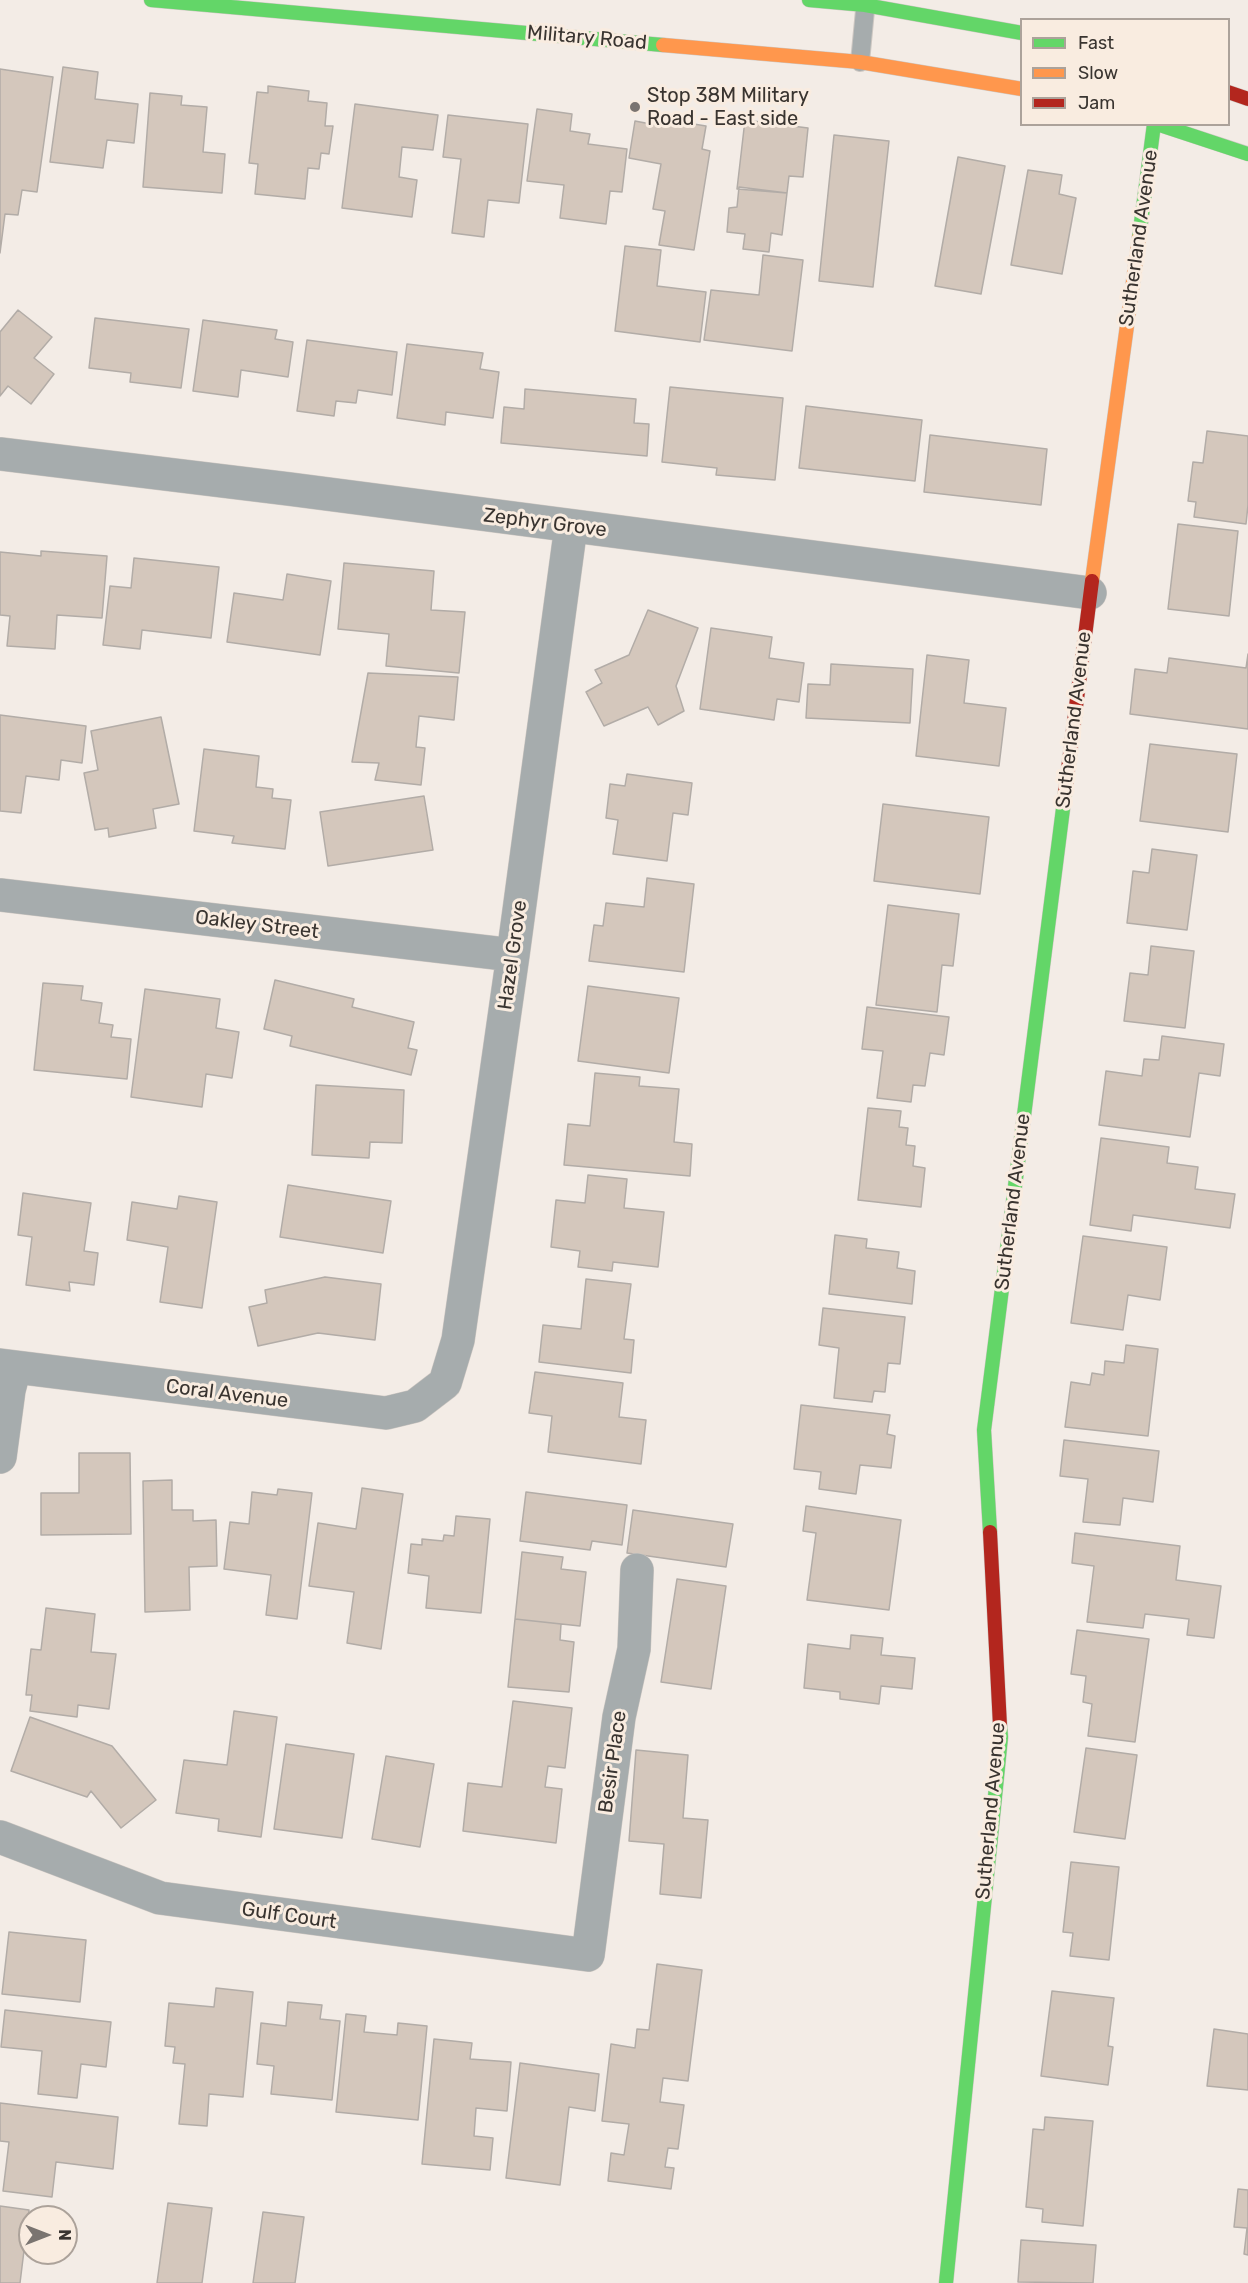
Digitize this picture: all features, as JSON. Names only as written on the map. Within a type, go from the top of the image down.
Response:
[{"type":"street","name":"Military Road","points":[[151,0],[219,3],[860,62],[1020,89]]},
{"type":"street","points":[[809,0],[865,3],[1020,33]]},
{"type":"street","points":[[1230,93],[1248,99]]},
{"type":"street","name":"Sutherland Avenue","points":[[946,2283],[1001,1737],[984,1430],[1090,593],[1155,126]]},
{"type":"street","points":[[1161,126],[1248,154]]},
{"type":"street","name":"Zephyr Grove","points":[[0,454],[1090,593]]},
{"type":"street","name":"Hazel Grove","points":[[445,1383],[458,1340],[571,526]]},
{"type":"street","name":"Oakley Street","points":[[0,895],[513,955]]},
{"type":"street","points":[[0,1457],[9,1390],[8,1366]]},
{"type":"street","name":"Coral Avenue","points":[[8,1366],[386,1413],[415,1406],[445,1383]]},
{"type":"street","name":"Besir Place","points":[[588,1955],[619,1717],[634,1648],[637,1570]]},
{"type":"street","name":"Gulf Court","points":[[0,1838],[160,1898],[588,1955]]},
{"type":"lane","points":[[860,62],[865,3]]},
{"type":"building","points":[[63,67],[98,72],[95,99],[138,104],[134,143],[107,140],[103,168],[50,162]]},
{"type":"building","points":[[0,69],[53,77],[37,192],[22,190],[18,215],[5,214],[0,253]]},
{"type":"building","points":[[268,86],[309,91],[308,101],[327,103],[325,126],[333,126],[329,154],[321,153],[319,169],[308,168],[305,199],[255,194],[258,164],[249,163],[257,92],[268,93]]},
{"type":"building","points":[[150,93],[182,96],[181,105],[207,107],[203,152],[225,154],[222,193],[143,187]]},
{"type":"building","points":[[355,104],[438,115],[433,150],[402,147],[399,177],[417,180],[412,217],[342,208]]},
{"type":"building","points":[[537,109],[572,114],[570,131],[590,134],[588,144],[627,149],[622,192],[610,191],[606,224],[560,218],[564,185],[527,181]]},
{"type":"building","points":[[448,115],[528,124],[519,203],[488,200],[484,237],[452,233],[461,159],[443,157]]},
{"type":"building","points":[[663,119],[706,126],[702,149],[710,151],[694,250],[659,245],[665,211],[653,209],[661,164],[629,158],[635,121],[661,126]]},
{"type":"building","points":[[745,120],[808,128],[803,177],[789,176],[787,193],[737,189]]},
{"type":"building","points":[[834,135],[889,141],[873,287],[819,281]]},
{"type":"building","points":[[958,157],[1005,166],[981,294],[935,286]]},
{"type":"building","points":[[1028,170],[1062,175],[1059,194],[1076,198],[1062,274],[1011,265]]},
{"type":"building","points":[[739,187],[787,193],[782,235],[771,233],[769,252],[743,249],[745,234],[727,232],[729,208],[737,207]]},
{"type":"building","points":[[625,246],[661,250],[657,286],[706,292],[700,342],[615,331]]},
{"type":"building","points":[[763,255],[803,260],[792,351],[704,340],[711,290],[759,295]]},
{"type":"building","points":[[18,310],[52,337],[34,358],[54,374],[31,404],[8,386],[0,396],[0,332]]},
{"type":"building","points":[[95,318],[189,329],[181,388],[130,382],[131,373],[89,368]]},
{"type":"building","points":[[203,320],[277,330],[275,339],[293,342],[288,377],[241,370],[238,397],[193,391]]},
{"type":"building","points":[[307,340],[397,352],[392,395],[358,390],[356,403],[336,401],[334,416],[297,411]]},
{"type":"building","points":[[407,344],[483,353],[480,369],[499,372],[493,418],[446,412],[445,425],[397,418]]},
{"type":"building","points":[[670,387],[783,398],[775,480],[716,475],[717,468],[662,462]]},
{"type":"building","points":[[525,389],[636,399],[634,423],[649,424],[647,456],[501,443],[504,407],[524,409]]},
{"type":"building","points":[[806,406],[922,420],[915,481],[799,468]]},
{"type":"building","points":[[1207,431],[1248,436],[1246,524],[1194,517],[1196,502],[1188,501],[1193,462],[1203,463]]},
{"type":"building","points":[[930,435],[1047,449],[1041,505],[924,492]]},
{"type":"building","points":[[1178,524],[1238,531],[1229,616],[1168,609]]},
{"type":"building","points":[[41,551],[107,556],[102,618],[57,615],[55,649],[7,646],[10,616],[0,615],[0,552],[41,556]]},
{"type":"building","points":[[134,558],[219,567],[211,638],[142,630],[140,649],[103,645],[110,586],[131,588]]},
{"type":"building","points":[[344,563],[434,571],[431,610],[465,612],[459,673],[386,666],[389,634],[338,629]]},
{"type":"building","points":[[287,574],[331,581],[320,655],[227,642],[234,593],[283,600]]},
{"type":"building","points":[[648,610],[698,628],[676,686],[684,711],[658,725],[648,707],[604,726],[586,692],[602,683],[595,670],[629,655]]},
{"type":"building","points":[[711,628],[772,637],[769,658],[804,663],[799,702],[777,699],[774,720],[700,709]]},
{"type":"building","points":[[1248,654],[1248,729],[1130,714],[1135,669],[1167,673],[1169,658],[1246,668]]},
{"type":"building","points":[[927,655],[969,660],[964,703],[1006,708],[999,766],[916,756]]},
{"type":"building","points":[[831,664],[913,669],[910,723],[806,718],[808,684],[830,685]]},
{"type":"building","points":[[368,673],[458,677],[454,720],[419,716],[416,747],[425,748],[421,785],[375,780],[379,763],[352,762]]},
{"type":"building","points":[[0,715],[86,726],[82,763],[61,760],[59,780],[26,776],[21,813],[0,811]]},
{"type":"building","points":[[161,717],[179,804],[153,809],[156,828],[109,837],[108,828],[95,830],[84,773],[98,770],[91,731]]},
{"type":"building","points":[[1150,744],[1237,754],[1228,832],[1140,821]]},
{"type":"building","points":[[204,749],[259,756],[256,787],[273,789],[272,798],[291,800],[285,849],[232,843],[234,836],[194,831]]},
{"type":"building","points":[[627,774],[692,783],[688,815],[673,813],[667,861],[613,854],[618,820],[606,818],[610,784],[625,786]]},
{"type":"building","points":[[424,796],[433,850],[328,866],[320,812]]},
{"type":"building","points":[[883,804],[989,817],[980,894],[874,881]]},
{"type":"building","points":[[1152,849],[1197,855],[1187,930],[1127,923],[1133,871],[1149,873]]},
{"type":"building","points":[[647,878],[694,884],[684,972],[589,961],[594,925],[603,926],[606,903],[644,907]]},
{"type":"building","points":[[888,905],[959,914],[953,966],[942,965],[937,1012],[876,1005]]},
{"type":"building","points":[[1151,946],[1194,951],[1185,1028],[1124,1021],[1130,973],[1148,975]]},
{"type":"building","points":[[275,980],[354,999],[352,1007],[414,1022],[408,1048],[417,1050],[411,1075],[290,1046],[292,1036],[264,1029]]},
{"type":"building","points":[[43,983],[83,986],[81,1000],[102,1003],[99,1023],[113,1025],[111,1037],[131,1039],[127,1079],[34,1070]]},
{"type":"building","points":[[588,986],[679,998],[669,1073],[578,1061]]},
{"type":"building","points":[[145,989],[220,999],[216,1028],[239,1032],[232,1078],[206,1074],[202,1107],[131,1097]]},
{"type":"building","points":[[867,1007],[949,1017],[944,1055],[930,1053],[925,1086],[913,1085],[911,1102],[877,1098],[883,1051],[862,1049]]},
{"type":"building","points":[[1162,1036],[1224,1044],[1220,1076],[1199,1073],[1190,1137],[1099,1125],[1106,1071],[1142,1076],[1144,1059],[1159,1060]]},
{"type":"building","points":[[595,1073],[640,1077],[639,1086],[679,1089],[674,1142],[692,1144],[690,1176],[564,1165],[568,1124],[590,1126]]},
{"type":"building","points":[[316,1085],[404,1090],[402,1143],[370,1142],[369,1158],[312,1155]]},
{"type":"building","points":[[868,1108],[901,1111],[899,1127],[908,1128],[906,1145],[915,1146],[913,1166],[925,1168],[921,1207],[858,1200]]},
{"type":"building","points":[[1101,1138],[1169,1147],[1167,1163],[1198,1167],[1195,1189],[1235,1194],[1230,1228],[1133,1215],[1131,1231],[1090,1225]]},
{"type":"building","points":[[588,1175],[627,1179],[624,1208],[664,1212],[658,1267],[613,1262],[612,1271],[578,1267],[580,1251],[551,1247],[556,1200],[585,1203]]},
{"type":"building","points":[[288,1185],[391,1201],[383,1253],[280,1237]]},
{"type":"building","points":[[23,1193],[91,1203],[84,1251],[98,1253],[94,1285],[69,1282],[70,1291],[26,1285],[32,1237],[18,1235]]},
{"type":"building","points":[[179,1196],[217,1202],[202,1308],[160,1302],[168,1247],[127,1240],[132,1202],[177,1209]]},
{"type":"building","points":[[835,1235],[867,1239],[866,1248],[899,1252],[897,1268],[915,1271],[912,1304],[829,1294]]},
{"type":"building","points":[[1083,1236],[1167,1247],[1160,1300],[1128,1295],[1123,1330],[1071,1323]]},
{"type":"building","points":[[325,1277],[381,1284],[375,1340],[318,1333],[258,1346],[249,1307],[267,1303],[265,1290]]},
{"type":"building","points":[[586,1279],[631,1284],[624,1339],[634,1340],[631,1373],[539,1362],[543,1325],[581,1329]]},
{"type":"building","points":[[823,1308],[905,1317],[900,1364],[888,1363],[885,1392],[874,1391],[872,1402],[834,1398],[839,1348],[819,1345]]},
{"type":"building","points":[[1126,1345],[1158,1349],[1148,1436],[1065,1427],[1071,1382],[1090,1385],[1092,1373],[1104,1375],[1105,1361],[1124,1363]]},
{"type":"building","points":[[535,1372],[623,1383],[619,1417],[646,1420],[641,1464],[548,1452],[552,1416],[529,1413]]},
{"type":"building","points":[[801,1405],[890,1415],[887,1434],[895,1436],[891,1468],[860,1465],[856,1494],[819,1489],[821,1472],[794,1469]]},
{"type":"building","points":[[1064,1440],[1159,1451],[1153,1502],[1123,1498],[1120,1525],[1083,1522],[1088,1479],[1060,1476]]},
{"type":"building","points":[[79,1453],[130,1453],[131,1534],[41,1535],[41,1493],[79,1493]]},
{"type":"building","points":[[172,1480],[172,1510],[193,1510],[193,1521],[216,1520],[217,1566],[189,1567],[190,1610],[145,1612],[143,1481]]},
{"type":"building","points":[[362,1488],[403,1494],[381,1649],[347,1643],[354,1592],[309,1586],[318,1523],[356,1529]]},
{"type":"building","points":[[278,1489],[312,1493],[297,1619],[266,1615],[271,1575],[224,1569],[230,1522],[249,1524],[252,1492],[277,1495]]},
{"type":"building","points":[[526,1492],[627,1505],[622,1545],[592,1541],[590,1550],[520,1541]]},
{"type":"building","points":[[806,1506],[901,1520],[889,1610],[807,1600],[816,1533],[803,1531]]},
{"type":"building","points":[[633,1510],[733,1524],[726,1567],[627,1553]]},
{"type":"building","points":[[456,1516],[490,1519],[481,1613],[426,1608],[429,1576],[408,1573],[411,1544],[422,1545],[422,1539],[443,1541],[444,1535],[454,1536]]},
{"type":"building","points":[[1075,1533],[1180,1546],[1176,1580],[1221,1586],[1214,1638],[1187,1635],[1189,1619],[1145,1614],[1143,1628],[1087,1622],[1094,1566],[1072,1563]]},
{"type":"building","points":[[522,1552],[563,1557],[561,1569],[586,1572],[580,1626],[515,1619]]},
{"type":"building","points":[[677,1579],[726,1586],[711,1689],[661,1682]]},
{"type":"building","points":[[46,1608],[95,1614],[91,1652],[116,1654],[109,1709],[78,1705],[77,1717],[30,1711],[32,1695],[26,1695],[31,1649],[41,1650]]},
{"type":"building","points":[[515,1619],[561,1624],[560,1640],[574,1642],[569,1692],[508,1687]]},
{"type":"building","points":[[1077,1630],[1149,1639],[1135,1742],[1088,1736],[1092,1704],[1083,1702],[1086,1676],[1071,1674]]},
{"type":"building","points":[[851,1635],[883,1638],[881,1655],[915,1658],[912,1689],[881,1686],[879,1704],[840,1699],[840,1692],[804,1688],[808,1644],[850,1649]]},
{"type":"building","points":[[513,1701],[572,1708],[565,1768],[548,1766],[545,1787],[562,1789],[556,1843],[463,1831],[468,1783],[502,1787]]},
{"type":"building","points":[[234,1711],[277,1717],[261,1837],[218,1831],[219,1819],[176,1813],[184,1760],[227,1765]]},
{"type":"building","points":[[30,1717],[112,1746],[156,1800],[121,1828],[91,1791],[87,1797],[11,1771]]},
{"type":"building","points":[[286,1744],[354,1754],[342,1838],[274,1829]]},
{"type":"building","points":[[1086,1748],[1137,1755],[1125,1839],[1074,1832]]},
{"type":"building","points":[[636,1750],[688,1755],[683,1818],[708,1820],[701,1898],[660,1894],[664,1844],[629,1841]]},
{"type":"building","points":[[386,1756],[434,1764],[420,1847],[372,1839]]},
{"type":"building","points":[[1071,1862],[1119,1867],[1109,1960],[1070,1956],[1073,1933],[1063,1932]]},
{"type":"building","points":[[9,1932],[86,1940],[80,2002],[2,1994]]},
{"type":"building","points":[[657,1964],[702,1970],[688,2081],[663,2078],[660,2102],[684,2105],[678,2149],[668,2148],[665,2167],[674,2168],[671,2189],[608,2181],[611,2153],[624,2155],[629,2124],[602,2121],[611,2044],[635,2048],[637,2029],[649,2030]]},
{"type":"building","points":[[216,1988],[253,1992],[243,2097],[209,2094],[207,2126],[179,2124],[185,2064],[173,2063],[175,2047],[165,2046],[169,2003],[214,2007]]},
{"type":"building","points":[[1052,1991],[1114,1998],[1108,2046],[1113,2047],[1108,2085],[1041,2076]]},
{"type":"building","points":[[288,2002],[322,2005],[320,2019],[340,2021],[332,2100],[271,2094],[274,2066],[257,2064],[261,2023],[286,2026]]},
{"type":"building","points":[[5,2010],[111,2022],[106,2067],[81,2064],[77,2098],[38,2094],[42,2051],[1,2047]]},
{"type":"building","points":[[346,2014],[366,2016],[364,2032],[397,2035],[398,2023],[427,2026],[418,2120],[336,2112]]},
{"type":"building","points":[[1214,2029],[1248,2034],[1248,2090],[1207,2086]]},
{"type":"building","points":[[434,2039],[472,2043],[470,2059],[511,2062],[507,2111],[476,2108],[474,2136],[493,2138],[490,2170],[422,2164]]},
{"type":"building","points":[[520,2063],[599,2074],[595,2111],[569,2107],[560,2185],[506,2178]]},
{"type":"building","points":[[0,2103],[118,2117],[113,2169],[56,2162],[52,2197],[3,2191],[9,2142],[0,2141]]},
{"type":"building","points":[[1045,2117],[1093,2121],[1083,2226],[1042,2222],[1043,2209],[1026,2207],[1033,2129],[1044,2130]]},
{"type":"building","points":[[1238,2189],[1248,2190],[1248,2255],[1244,2254],[1247,2228],[1234,2227]]},
{"type":"building","points":[[168,2203],[212,2208],[202,2283],[157,2283]]},
{"type":"building","points":[[0,2206],[18,2208],[18,2265],[22,2265],[20,2283],[0,2283]]},
{"type":"building","points":[[263,2212],[304,2217],[295,2283],[253,2283]]},
{"type":"building","points":[[1021,2240],[1096,2245],[1093,2283],[1018,2282]]},
{"type":"traffic: fast","points":[[151,0],[663,45]]},
{"type":"traffic: fast","points":[[809,0],[865,5],[1020,33]]},
{"type":"traffic: fast","points":[[1139,238],[1154,126]]},
{"type":"traffic: fast","points":[[1163,126],[1248,154]]},
{"type":"traffic: fast","points":[[990,1532],[984,1430],[1065,793]]},
{"type":"traffic: fast","points":[[946,2283],[1001,1737],[1000,1726]]},
{"type":"traffic: slow","points":[[663,45],[860,62],[1020,89]]},
{"type":"traffic: slow","points":[[1092,581],[1139,238]]},
{"type":"traffic: jam","points":[[1230,93],[1248,99]]},
{"type":"traffic: jam","points":[[1065,793],[1092,581]]},
{"type":"traffic: jam","points":[[990,1532],[1000,1726]]},
{"type":"place","name":"Stop 38M Military Road - East side","points":[[635,107]]}]
